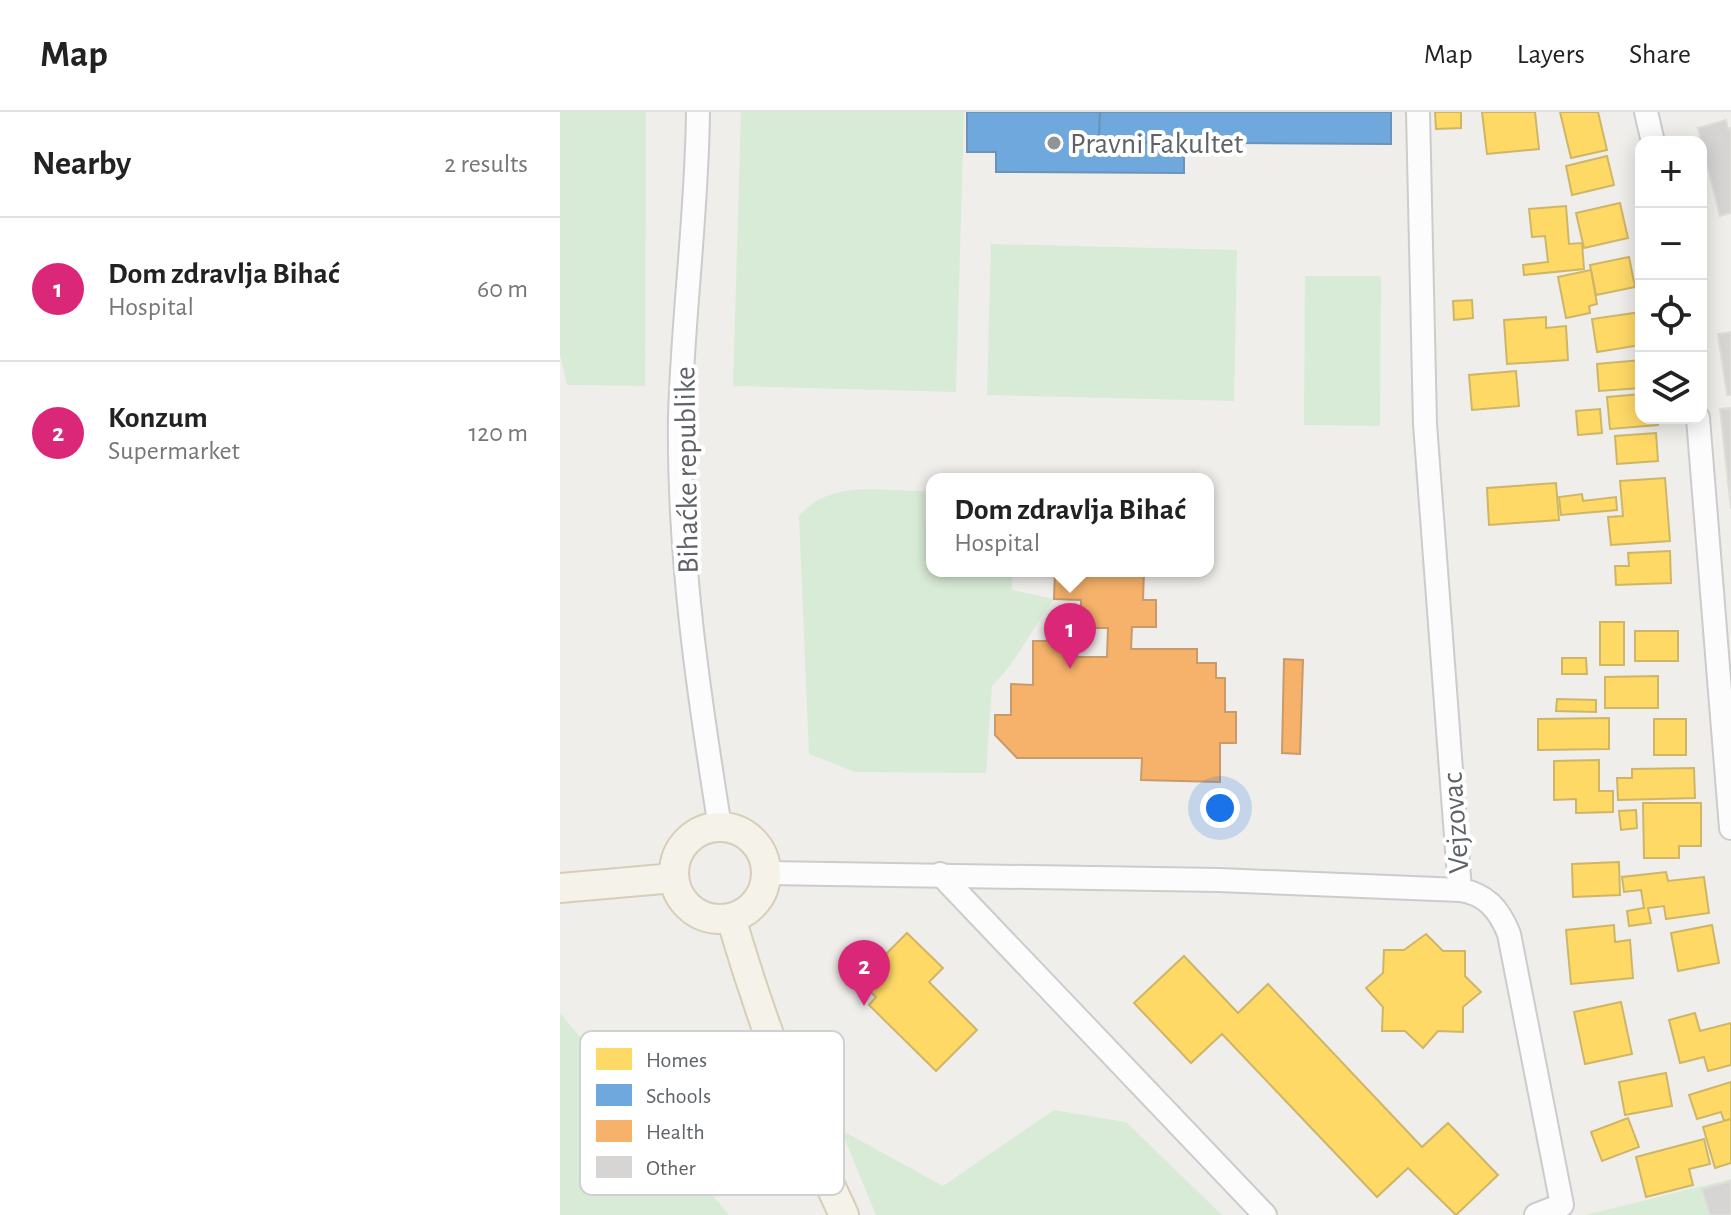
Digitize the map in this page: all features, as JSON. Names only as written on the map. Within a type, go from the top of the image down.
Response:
[{"type":"main road","points":[[720,827],[747,835],[765,859],[767,873],[757,902],[731,918],[700,915],[678,893],[674,878],[681,848],[691,837],[705,829],[720,827]]},
{"type":"main road","points":[[560,888],[674,878]]},
{"type":"main road","points":[[731,918],[768,1031]]},
{"type":"main road","points":[[834,1195],[844,1215]]},
{"type":"street","name":"Bihaćke republike","points":[[698,112],[680,416],[684,536],[704,727],[720,827]]},
{"type":"street","name":"Vejzovac","points":[[767,873],[1234,880],[1460,890],[1425,424],[1418,112]]},
{"type":"street","points":[[1646,112],[1652,136]]},
{"type":"street","points":[[1698,424],[1731,828]]},
{"type":"street","points":[[940,874],[1265,1215]]},
{"type":"street","points":[[1460,890],[1477,893],[1492,904],[1509,934],[1562,1205],[1536,1215]]},
{"type":"green space","points":[[560,112],[646,112],[645,386],[567,385],[560,354]]},
{"type":"green space","points":[[741,112],[964,112],[956,392],[733,386]]},
{"type":"green space","points":[[991,244],[1237,250],[1234,401],[987,395]]},
{"type":"green space","points":[[1305,276],[1381,276],[1380,426],[1304,425]]},
{"type":"green space","points":[[874,489],[925,491],[926,577],[1012,577],[1012,590],[1054,599],[1010,666],[992,686],[986,773],[855,772],[809,754],[799,516],[825,496]]},
{"type":"green space","points":[[560,1013],[580,1037],[580,1195],[712,1195],[729,1215],[560,1215]]},
{"type":"green space","points":[[1054,1110],[1126,1122],[1222,1215],[876,1215],[844,1132],[943,1186]]},
{"type":"green space","points":[[1731,1179],[1731,1215],[1586,1215]]},
{"type":"building: Homes","points":[[1435,112],[1461,112],[1461,128],[1436,129]]},
{"type":"building: Homes","points":[[1482,112],[1535,112],[1539,149],[1487,154]]},
{"type":"building: Homes","points":[[1560,112],[1598,112],[1607,150],[1571,158]]},
{"type":"building: Homes","points":[[1607,156],[1614,185],[1572,195],[1566,166]]},
{"type":"building: Homes","points":[[1620,203],[1628,238],[1584,248],[1576,213]]},
{"type":"building: Homes","points":[[1566,206],[1569,244],[1582,243],[1584,269],[1524,275],[1523,265],[1548,262],[1545,236],[1532,237],[1529,209]]},
{"type":"building: Homes","points":[[1629,257],[1635,287],[1596,295],[1590,265]]},
{"type":"building: Homes","points":[[1591,270],[1597,304],[1589,306],[1590,313],[1566,318],[1558,277]]},
{"type":"building: Homes","points":[[1472,300],[1473,318],[1454,320],[1453,301]]},
{"type":"building: Homes","points":[[1635,313],[1635,346],[1597,352],[1592,319]]},
{"type":"building: Homes","points":[[1546,317],[1546,328],[1566,326],[1568,360],[1507,364],[1504,320]]},
{"type":"building: Homes","points":[[1635,361],[1635,388],[1599,391],[1597,364]]},
{"type":"building: Homes","points":[[1516,371],[1519,406],[1472,410],[1469,375]]},
{"type":"building: Homes","points":[[1635,395],[1635,424],[1658,425],[1610,429],[1607,397]]},
{"type":"building: Homes","points":[[1600,409],[1602,433],[1578,435],[1576,411]]},
{"type":"building: Homes","points":[[1656,433],[1658,461],[1617,464],[1615,436]]},
{"type":"building: Homes","points":[[1665,478],[1670,541],[1611,545],[1608,517],[1623,516],[1620,481]]},
{"type":"building: Homes","points":[[1556,483],[1559,520],[1489,525],[1487,488]]},
{"type":"building: Homes","points":[[1582,494],[1583,501],[1616,497],[1617,510],[1561,515],[1559,497]]},
{"type":"building: Homes","points":[[1670,551],[1671,583],[1616,585],[1615,566],[1629,566],[1628,553]]},
{"type":"building: Homes","points":[[1600,622],[1624,622],[1624,665],[1600,665]]},
{"type":"building: Homes","points":[[1635,631],[1678,631],[1678,661],[1635,661]]},
{"type":"building: Homes","points":[[1562,658],[1586,658],[1587,674],[1562,674]]},
{"type":"building: Homes","points":[[1658,676],[1658,708],[1605,708],[1605,677]]},
{"type":"building: Homes","points":[[1557,699],[1596,700],[1596,712],[1556,711]]},
{"type":"building: Homes","points":[[1609,718],[1609,749],[1538,750],[1538,719]]},
{"type":"building: Homes","points":[[1654,719],[1686,719],[1686,755],[1654,755]]},
{"type":"building: Homes","points":[[1599,760],[1599,791],[1613,791],[1613,812],[1576,813],[1576,799],[1554,800],[1554,761]]},
{"type":"building: Homes","points":[[1694,768],[1695,798],[1618,800],[1617,778],[1632,778],[1632,769]]},
{"type":"building: Homes","points":[[1643,803],[1701,803],[1701,846],[1679,846],[1679,858],[1644,858]]},
{"type":"building: Homes","points":[[1636,810],[1637,828],[1621,830],[1619,811]]},
{"type":"building: Homes","points":[[1619,862],[1620,895],[1573,897],[1572,864]]},
{"type":"building: Homes","points":[[1666,872],[1668,881],[1704,877],[1709,913],[1666,919],[1664,906],[1648,908],[1651,923],[1629,926],[1627,911],[1644,908],[1641,890],[1624,892],[1622,877]]},
{"type":"building: Homes","points":[[1614,925],[1615,942],[1630,940],[1633,978],[1571,984],[1566,930]]},
{"type":"building: Homes","points":[[1712,925],[1719,963],[1678,971],[1671,933]]},
{"type":"building: Homes","points":[[907,933],[943,968],[929,982],[977,1030],[936,1071],[869,1005],[876,997],[859,981]]},
{"type":"building: Homes","points":[[1426,934],[1443,951],[1465,951],[1465,976],[1481,992],[1463,1007],[1463,1032],[1438,1031],[1423,1048],[1405,1031],[1382,1031],[1383,1007],[1366,988],[1383,973],[1384,950],[1404,950]]},
{"type":"building: Homes","points":[[1184,956],[1238,1013],[1268,984],[1422,1147],[1448,1123],[1498,1175],[1456,1215],[1408,1168],[1377,1197],[1222,1034],[1191,1063],[1134,1003]]},
{"type":"building: Homes","points":[[1621,1002],[1632,1054],[1585,1064],[1574,1012]]},
{"type":"building: Homes","points":[[1695,1013],[1700,1031],[1731,1023],[1731,1065],[1708,1071],[1704,1057],[1680,1063],[1669,1020]]},
{"type":"building: Homes","points":[[1666,1073],[1672,1106],[1625,1115],[1619,1082]]},
{"type":"building: Homes","points":[[1731,1082],[1731,1119],[1724,1121],[1721,1112],[1697,1119],[1689,1095]]},
{"type":"building: Homes","points":[[1628,1118],[1639,1147],[1602,1161],[1591,1132]]},
{"type":"building: Homes","points":[[1731,1119],[1731,1163],[1715,1168],[1703,1127]]},
{"type":"building: Homes","points":[[1704,1139],[1710,1164],[1689,1169],[1693,1185],[1646,1197],[1636,1157]]},
{"type":"building: Schools","name":"Pravni Fakultet","points":[[967,112],[1100,112],[1099,142],[1184,143],[1184,173],[996,172],[996,152],[967,152]]},
{"type":"building: Schools","points":[[1100,112],[1391,112],[1391,144],[1099,142]]},
{"type":"building: Health","points":[[1055,577],[1144,577],[1143,600],[1156,600],[1156,627],[1132,627],[1131,649],[1197,649],[1197,663],[1216,663],[1216,678],[1225,678],[1225,712],[1236,712],[1236,743],[1220,743],[1220,782],[1141,780],[1142,758],[1017,758],[995,735],[995,715],[1011,715],[1011,684],[1033,685],[1033,641],[1071,641],[1070,657],[1107,657],[1108,628],[1081,628],[1081,600],[1054,599]]},
{"type":"building: Health","points":[[1284,659],[1303,660],[1300,754],[1282,753]]},
{"type":"building: Other","points":[[1726,120],[1728,129],[1731,128],[1731,213],[1720,216],[1707,164],[1707,136],[1700,136],[1698,128]]},
{"type":"building: Other","points":[[1731,332],[1731,395],[1727,395],[1718,334]]},
{"type":"building: Other","points":[[1731,408],[1731,509],[1720,409]]},
{"type":"building: Other","points":[[1731,1181],[1731,1215],[1710,1215],[1702,1189]]},
{"type":"place","name":"Pravni Fakultet","points":[[1054,143]]},
{"type":"place","name":"Dom zdravlja Bihać","points":[[1070,669]]},
{"type":"place","name":"Konzum","points":[[864,1006]]}]
